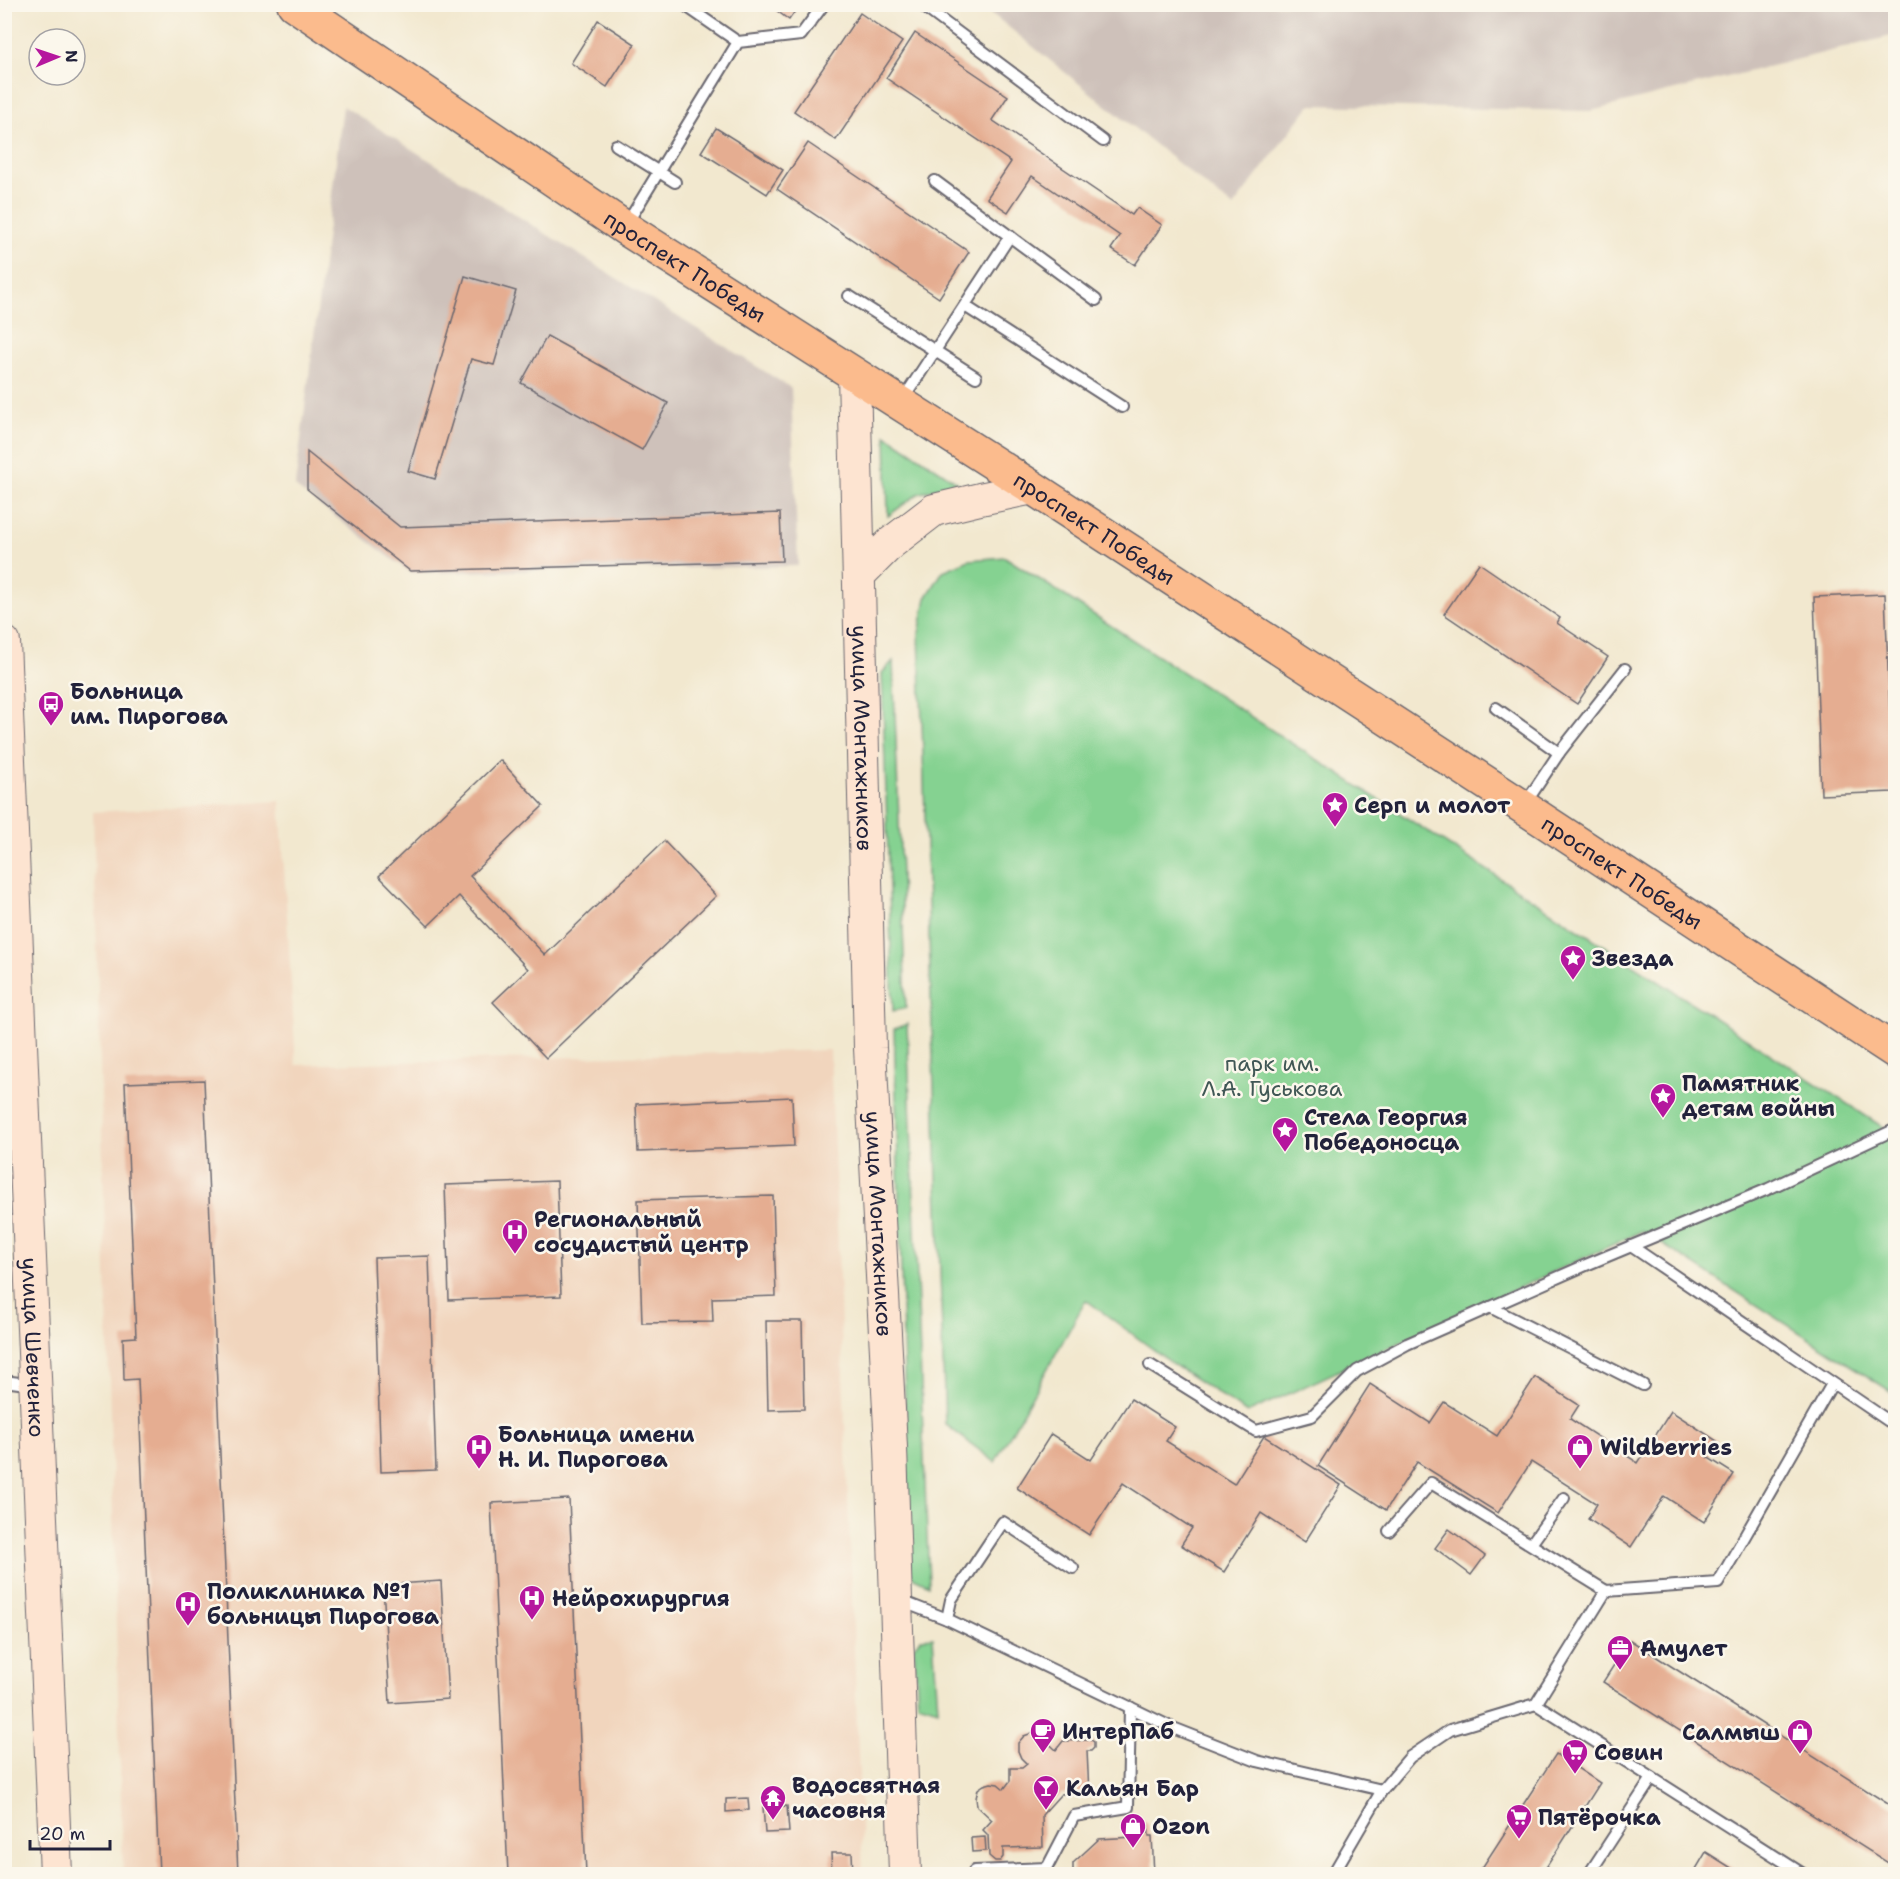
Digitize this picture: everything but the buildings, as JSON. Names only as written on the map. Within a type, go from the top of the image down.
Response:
[{"type":"main road","name":"проспект Победы","points":[[294,4],[322,17],[625,228],[1033,488],[1896,1052]]},
{"type":"main road","name":"улица Монтажников","points":[[854,374],[870,1048],[891,1447],[906,1875]]},
{"type":"main road","points":[[860,574],[891,543],[934,510],[1033,488]]},
{"type":"main road","name":"улица Шевченко","points":[[4,642],[56,1875]]},
{"type":"lane","points":[[683,4],[738,42],[801,35],[824,4]]},
{"type":"lane","points":[[920,4],[1103,141]]},
{"type":"lane","points":[[625,228],[738,42]]},
{"type":"lane","points":[[616,145],[675,182]]},
{"type":"lane","points":[[935,181],[1096,300]]},
{"type":"lane","points":[[900,404],[1010,236]]},
{"type":"lane","points":[[849,296],[976,377]]},
{"type":"lane","points":[[965,306],[1122,407]]},
{"type":"lane","points":[[1523,807],[1559,753],[1625,669]]},
{"type":"lane","points":[[1496,708],[1559,753]]},
{"type":"lane","points":[[1150,1365],[1256,1431],[1312,1416],[1357,1371],[1407,1344],[1768,1189],[1896,1129]]},
{"type":"lane","points":[[1631,1246],[1896,1426]]},
{"type":"lane","points":[[1490,1307],[1643,1385]]},
{"type":"lane","points":[[4,1381],[37,1386]]},
{"type":"lane","points":[[1389,1531],[1431,1483],[1606,1591],[1718,1583],[1832,1384]]},
{"type":"lane","points":[[1531,1544],[1564,1498]]},
{"type":"lane","points":[[947,1619],[951,1600],[1003,1522],[1073,1568]]},
{"type":"lane","points":[[1333,1875],[1382,1790],[1410,1757],[1450,1730],[1536,1704],[1606,1591]]},
{"type":"lane","points":[[896,1599],[947,1619],[1173,1728],[1257,1761],[1382,1790]]},
{"type":"lane","points":[[1536,1704],[1799,1874]]},
{"type":"lane","points":[[974,1875],[974,1871],[1047,1868],[1074,1816],[1128,1807],[1130,1707]]},
{"type":"lane","points":[[1589,1875],[1652,1778]]},
{"type":"shaded area","points":[[1895,4],[1895,35],[1591,111],[1310,105],[1233,207],[981,5]]},
{"type":"shaded area","points":[[343,106],[791,388],[798,566],[411,573],[295,487]]},
{"type":"shaded area","name":"Больница имени Н. И. Пирогова","points":[[280,801],[296,1065],[830,1050],[863,1874],[123,1874],[93,812]]},
{"type":"green space","points":[[886,435],[957,482],[918,494],[888,516]]},
{"type":"green space","name":"парк им. Л.А. Гуськова","points":[[1005,557],[1895,1135],[1895,1394],[1642,1231],[1247,1413],[1177,1367],[1086,1300],[995,1462],[945,1424],[919,633],[926,598],[943,571],[969,560]]},
{"type":"green space","points":[[893,661],[906,1008],[893,1011],[882,673]]},
{"type":"green space","points":[[907,1024],[929,1585],[914,1578],[910,1573],[894,1029]]},
{"type":"green space","points":[[933,1637],[938,1709],[918,1703],[914,1646],[921,1638]]},
{"type":"place","name":"Больница им. Пирогова","points":[[51,727]]},
{"type":"place","name":"Серп и молот","points":[[1335,828]]},
{"type":"place","name":"Звезда","points":[[1573,981]]},
{"type":"place","name":"Памятник детям войны","points":[[1663,1119]]},
{"type":"place","name":"Стела Георгия Победоносца","points":[[1285,1153]]},
{"type":"place","name":"Региональный сосудистый центр","points":[[515,1255]]},
{"type":"place","name":"Больница имени Н. И. Пирогова","points":[[479,1470]]},
{"type":"place","name":"Wildberries","points":[[1580,1470]]},
{"type":"place","name":"Нейрохирургия","points":[[532,1621]]},
{"type":"place","name":"Поликлиника №1 больницы Пирогова","points":[[188,1627]]},
{"type":"place","name":"Амулет","points":[[1620,1671]]},
{"type":"place","name":"ИнтерПаб","points":[[1043,1754]]},
{"type":"place","name":"Салмыш","points":[[1800,1755]]},
{"type":"place","name":"Совин","points":[[1575,1775]]},
{"type":"place","name":"Кальян Бар","points":[[1046,1811]]},
{"type":"place","name":"Водосвятная часовня","points":[[773,1821]]},
{"type":"place","name":"Пятёрочка","points":[[1519,1840]]},
{"type":"place","name":"Ozon","points":[[1133,1849]]}]
